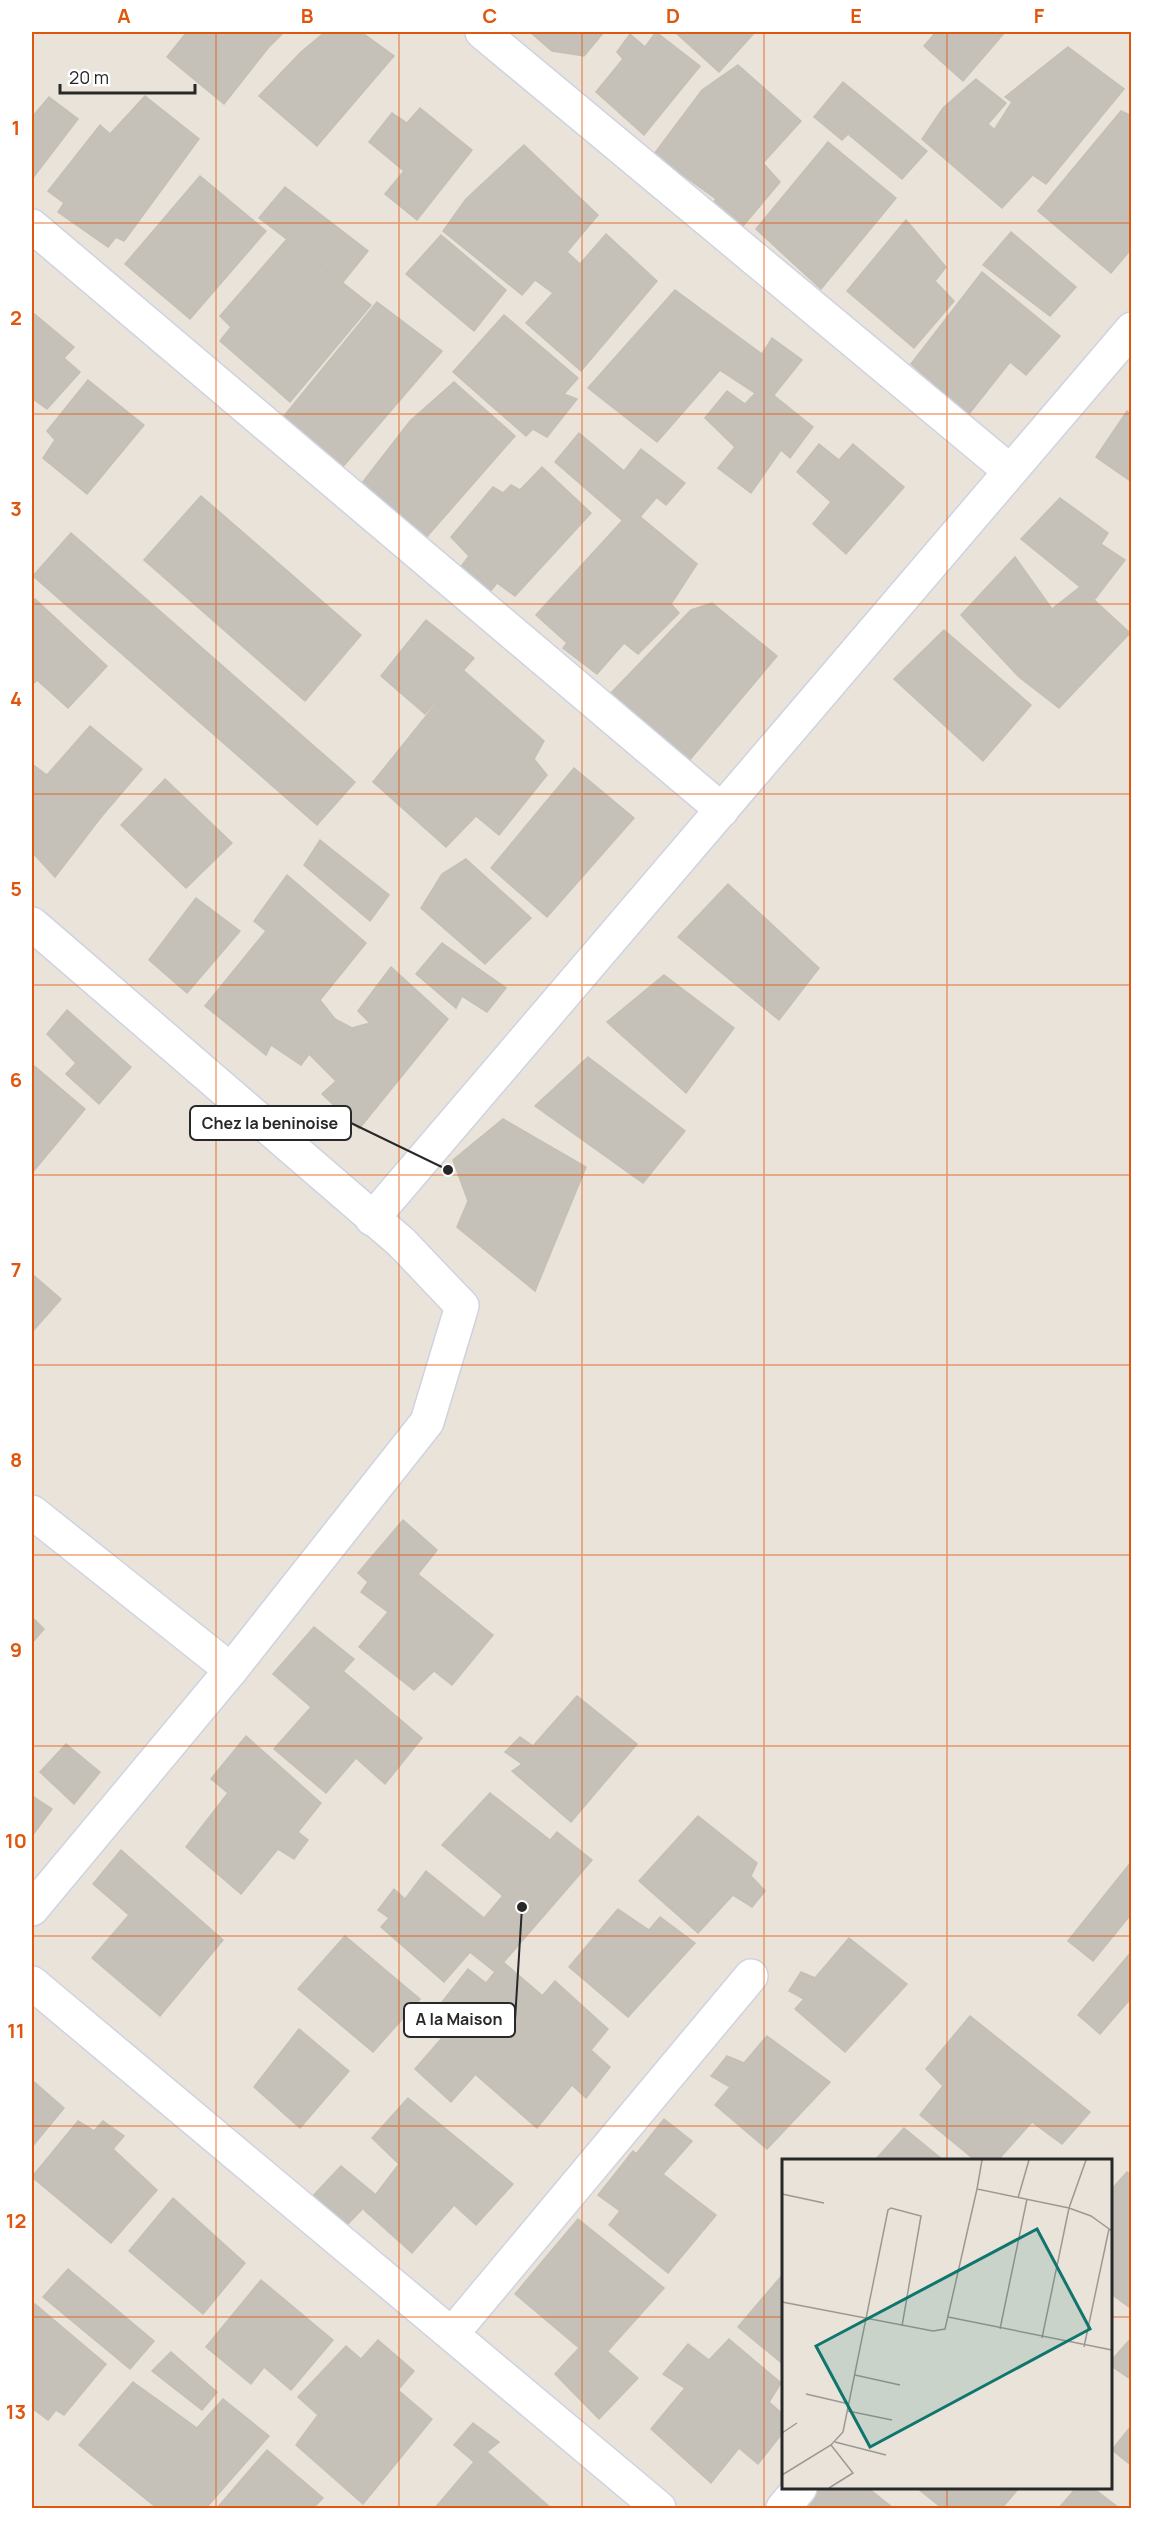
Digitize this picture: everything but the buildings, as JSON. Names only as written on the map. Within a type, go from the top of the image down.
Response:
[{"type":"street","points":[[482,32],[1010,471]]},
{"type":"street","points":[[32,226],[722,810]]},
{"type":"street","points":[[372,1219],[1131,328]]},
{"type":"street","points":[[32,924],[401,1242],[462,1305],[427,1422],[231,1670],[32,1910]]},
{"type":"street","points":[[32,1512],[231,1670]]},
{"type":"street","points":[[452,2334],[751,1976]]},
{"type":"street","points":[[32,1983],[659,2508]]},
{"type":"street","points":[[783,2508],[798,2489]]},
{"type":"place","name":"Chez la beninoise","points":[[448,1170]]},
{"type":"place","name":"A la Maison","points":[[522,1907]]}]
